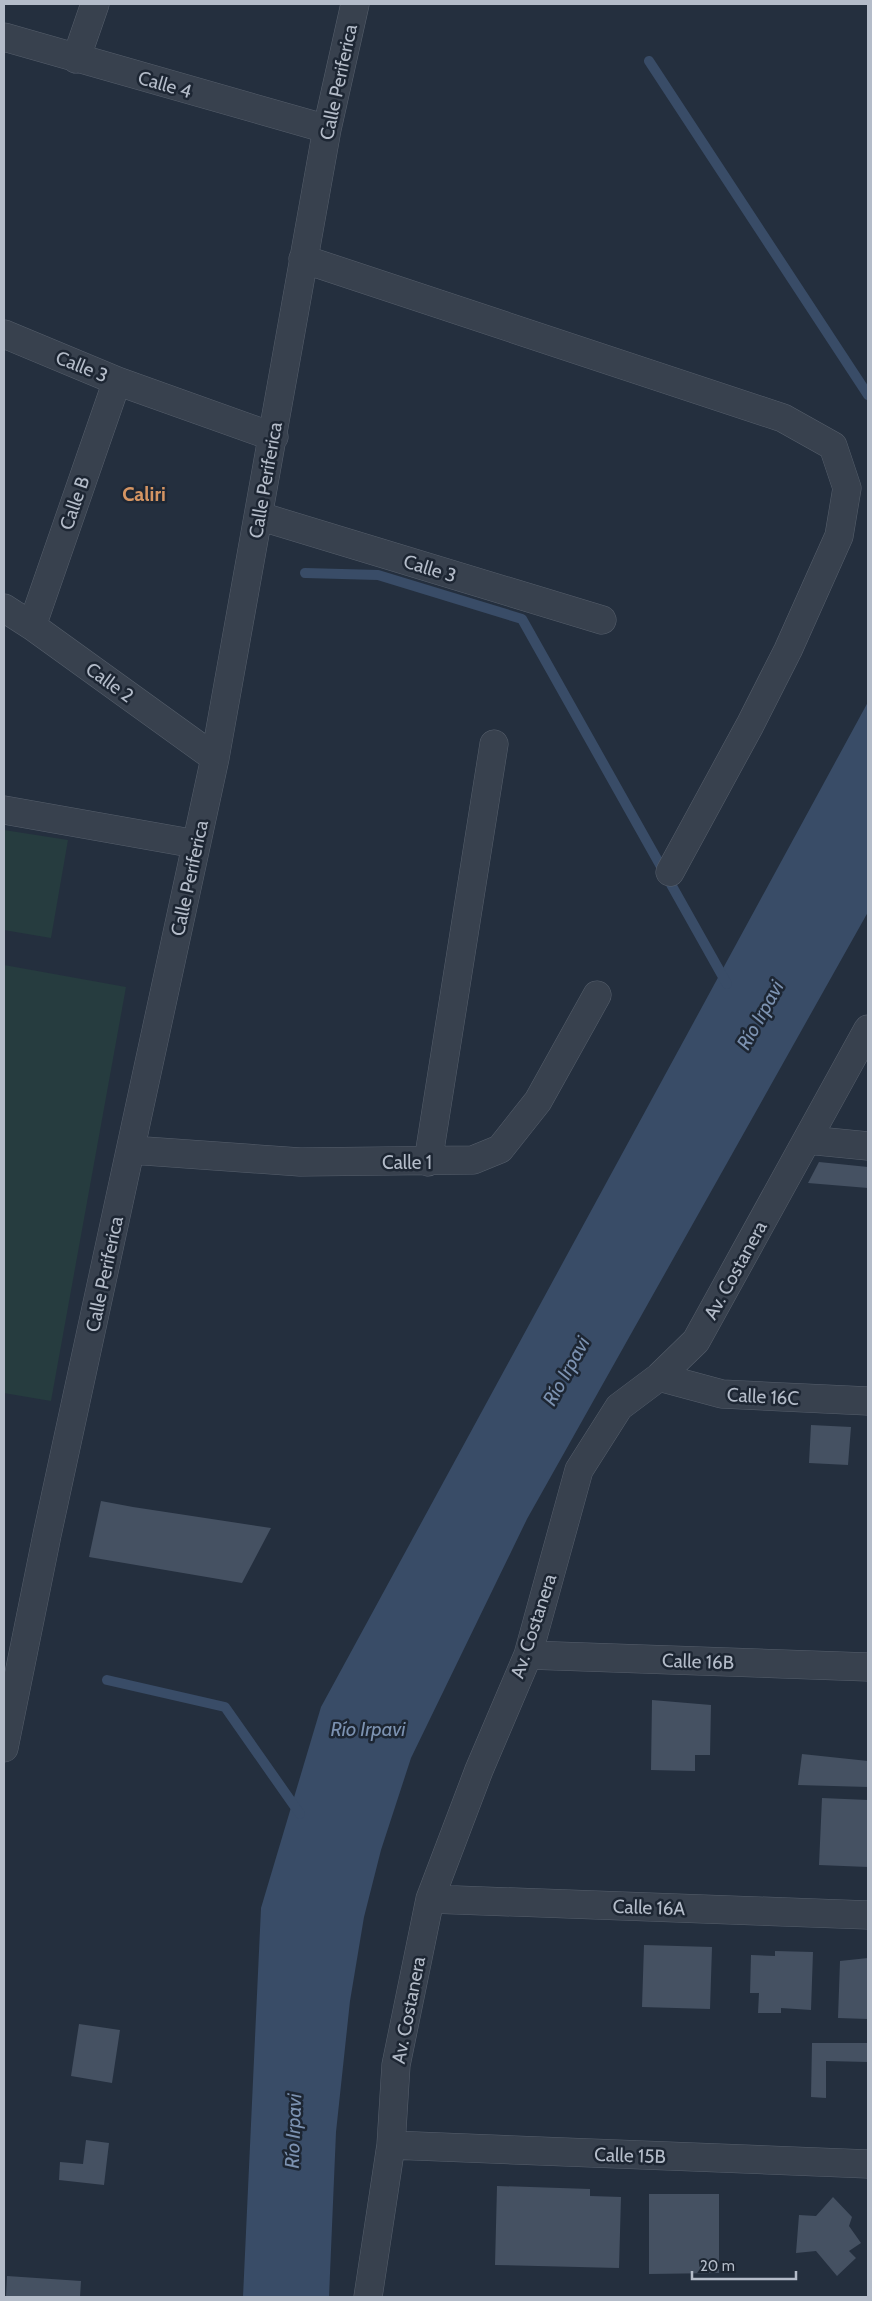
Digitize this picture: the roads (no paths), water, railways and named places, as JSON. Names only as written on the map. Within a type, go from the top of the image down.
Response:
[{"type":"street","points":[[76,59],[94,4]]},
{"type":"street","name":"Calle Periferica","points":[[4,1748],[47,1535],[215,758],[274,437],[303,259],[327,129],[355,4]]},
{"type":"street","name":"Calle 4","points":[[4,37],[327,129]]},
{"type":"street","points":[[303,259],[783,418],[833,446],[847,488],[839,536],[788,650],[750,725],[670,872]]},
{"type":"street","name":"Calle 3","points":[[4,334],[117,381],[274,437]]},
{"type":"street","name":"Calle B","points":[[32,626],[117,381]]},
{"type":"street","name":"Calle 3","points":[[259,516],[602,620]]},
{"type":"street","name":"Calle 2","points":[[4,608],[32,626],[215,758]]},
{"type":"street","points":[[428,1162],[494,744]]},
{"type":"street","points":[[4,810],[196,844]]},
{"type":"street","name":"Calle 1","points":[[131,1150],[300,1162],[473,1160],[500,1149],[538,1102],[597,996]]},
{"type":"street","name":"Av. Costanera","points":[[368,2297],[391,2145],[396,2065],[430,1899],[479,1770],[528,1655],[579,1470],[619,1407],[659,1378],[696,1341],[868,1029]]},
{"type":"street","points":[[807,1140],[868,1146]]},
{"type":"street","name":"Calle 16C","points":[[659,1378],[722,1394],[868,1401]]},
{"type":"street","name":"Calle 16B","points":[[528,1655],[868,1667]]},
{"type":"street","name":"Calle 16A","points":[[430,1899],[868,1915]]},
{"type":"street","name":"Calle 15B","points":[[391,2145],[868,2164]]},
{"type":"water","name":"Río Irpavi","points":[[868,702],[868,912],[527,1519],[411,1758],[381,1850],[364,1917],[350,2001],[336,2132],[329,2297],[243,2297],[261,1908],[321,1707]]},
{"type":"waterway","points":[[649,61],[868,395]]},
{"type":"waterway","points":[[305,573],[378,575],[522,619],[727,984]]},
{"type":"waterway","points":[[107,1680],[225,1707],[300,1814]]},
{"type":"district","name":"Caliri","points":[[144,494]]}]
